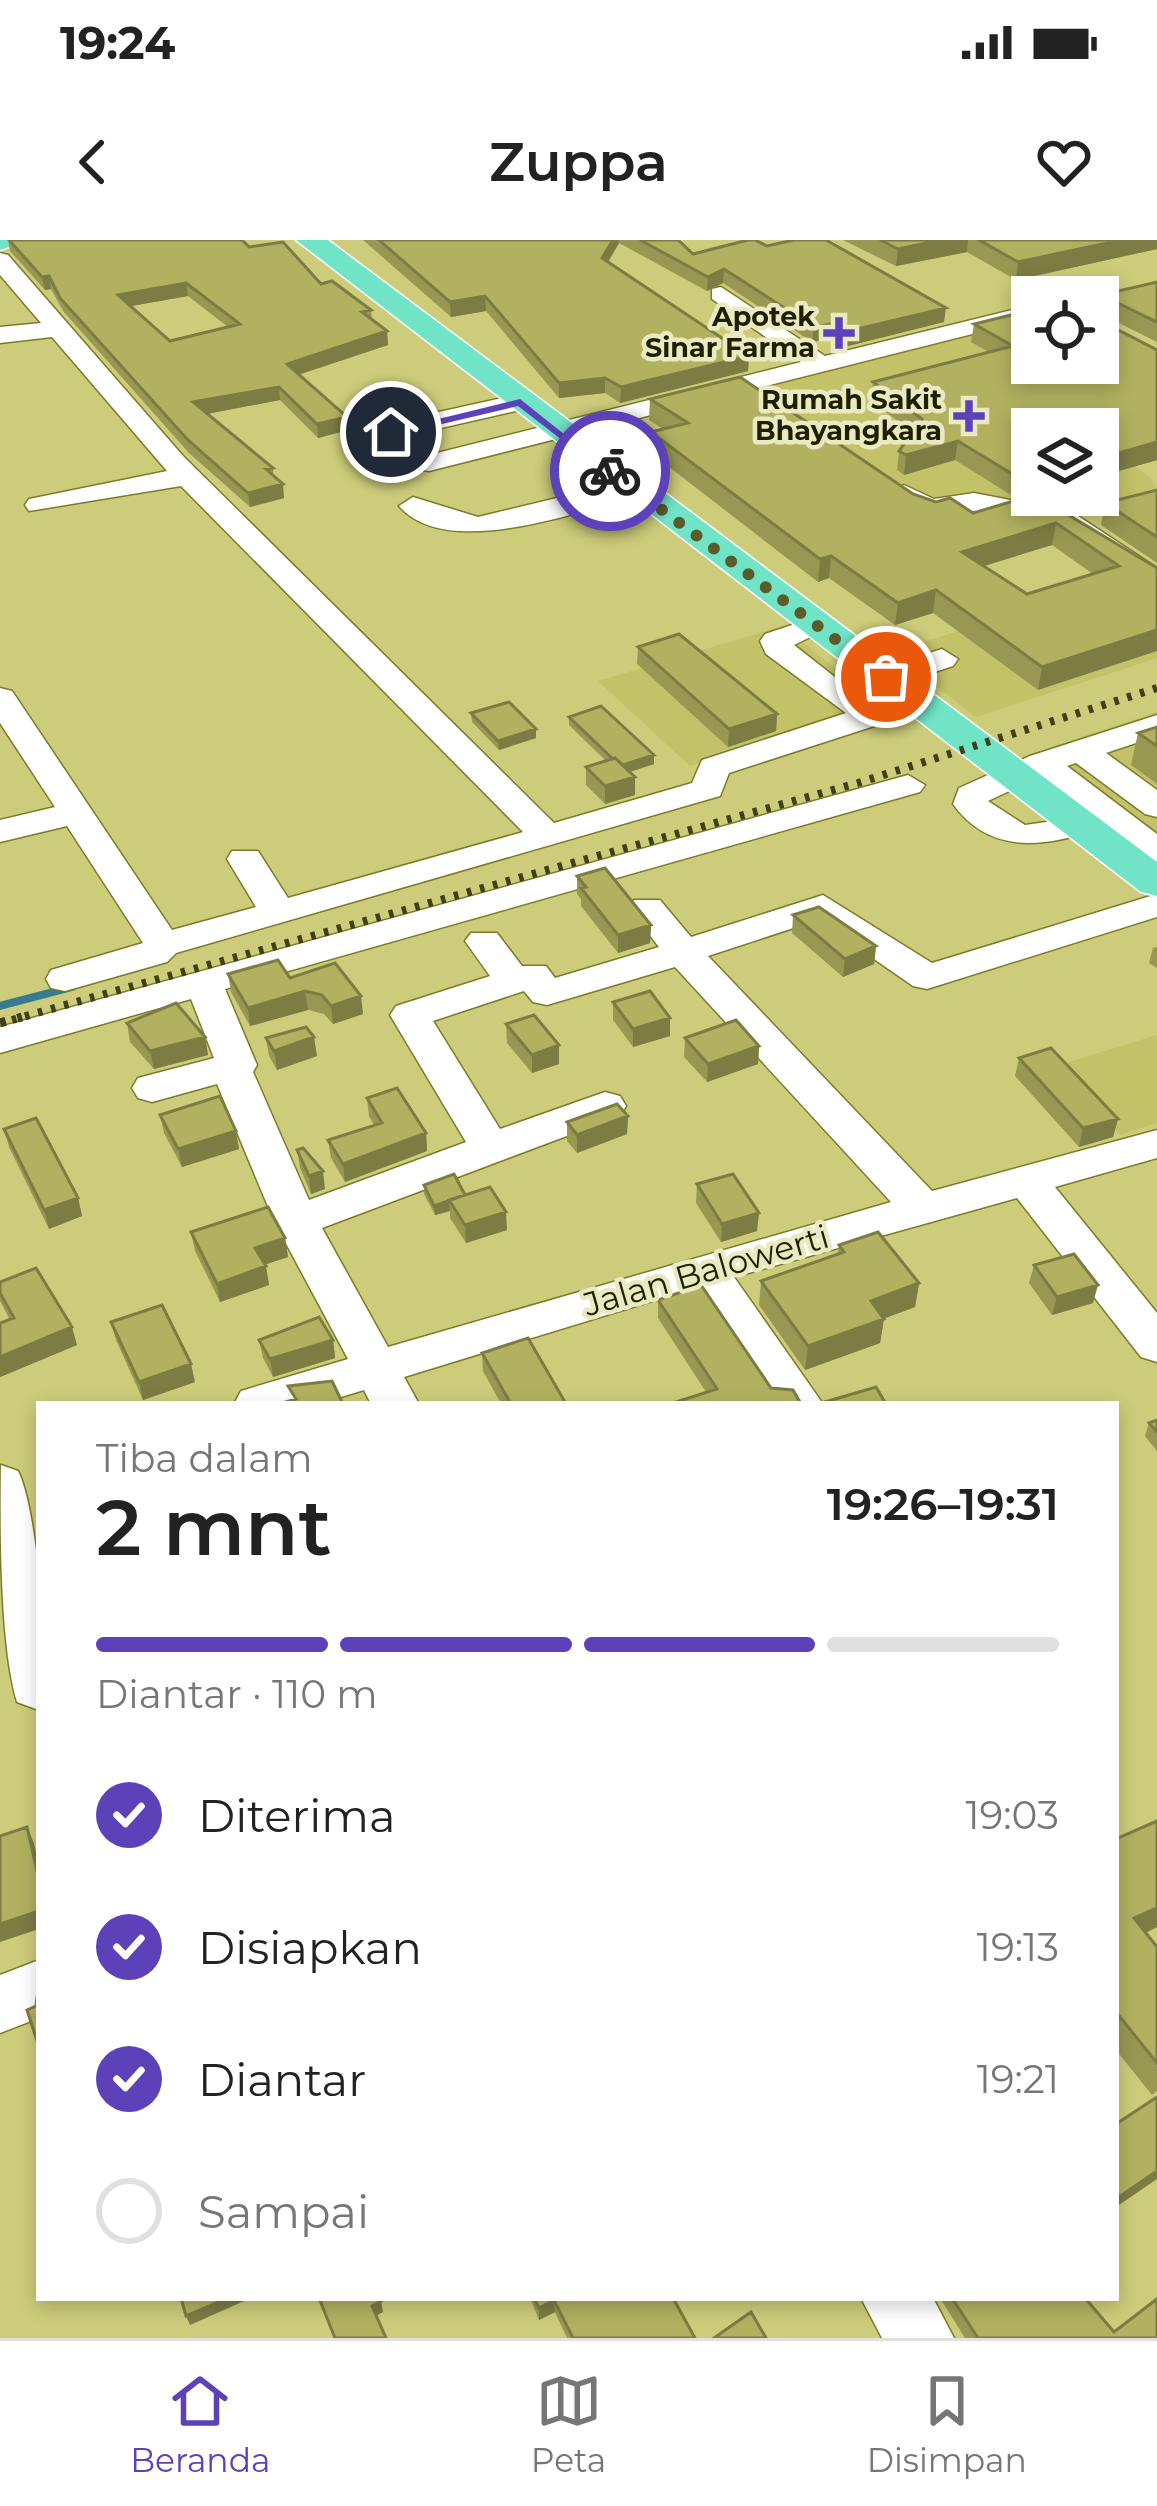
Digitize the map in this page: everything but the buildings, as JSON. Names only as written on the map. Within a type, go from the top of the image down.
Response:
[{"type":"main road","points":[[0,242],[14,240]]},
{"type":"main road","points":[[310,240],[632,489],[902,689],[1028,769],[1080,824],[1157,883]]},
{"type":"street","points":[[0,260],[179,469],[547,836]]},
{"type":"street","points":[[721,294],[819,376]]},
{"type":"street","points":[[940,304],[985,336]]},
{"type":"street","points":[[868,382],[1011,327]]},
{"type":"street","points":[[0,335],[61,328]]},
{"type":"street","points":[[520,402],[398,429],[390,436],[423,463],[743,383],[819,376],[985,336]]},
{"type":"street","points":[[743,383],[779,409]]},
{"type":"street","points":[[478,412],[516,440]]},
{"type":"street","points":[[48,495],[179,469]]},
{"type":"street","points":[[886,482],[930,508],[982,503],[1062,518],[1157,581]]},
{"type":"street","points":[[413,506],[445,520],[478,526],[632,489]]},
{"type":"street","points":[[1062,518],[1070,516]]},
{"type":"street","points":[[819,625],[776,641],[776,647],[848,704],[861,705],[902,689]]},
{"type":"street","points":[[65,979],[154,954],[163,945],[708,789],[714,767],[902,689],[942,659]]},
{"type":"street","points":[[0,698],[71,814],[163,945]]},
{"type":"street","points":[[1028,769],[1157,725]]},
{"type":"street","points":[[1082,750],[1157,807]]},
{"type":"street","points":[[1028,769],[1157,851]]},
{"type":"street","points":[[0,1040],[908,785]]},
{"type":"street","points":[[0,831],[71,814]]},
{"type":"street","points":[[244,859],[278,912]]},
{"type":"street","points":[[490,1148],[410,1015],[532,975],[548,993],[823,906],[927,977],[1157,905]]},
{"type":"street","points":[[647,908],[924,1210]]},
{"type":"street","points":[[484,941],[513,981]]},
{"type":"street","points":[[202,982],[296,1221],[386,1385]]},
{"type":"street","points":[[152,1088],[270,1039]]},
{"type":"street","points":[[296,1221],[605,1106]]},
{"type":"street","name":"Jalan Balowerti","points":[[278,1401],[386,1385],[705,1268],[1157,1144]]},
{"type":"street","points":[[1028,1182],[1157,1345]]},
{"type":"street","points":[[705,1268],[797,1401]]},
{"type":"street","points":[[35,1686],[1,1485],[36,1474]]},
{"type":"street","points":[[0,2004],[36,1990]]},
{"type":"street","points":[[896,2301],[921,2338]]},
{"type":"shaded area","name":"Rumah Sakit Bhayangkara","points":[[1011,320],[1011,384],[1102,384],[1106,408],[1011,408],[1011,510],[920,500],[755,387]]},
{"type":"shaded area","name":"Rumah Sakit Bhayangkara","points":[[1119,454],[1151,478],[1157,490],[1119,501]]},
{"type":"shaded area","points":[[1105,586],[1157,621],[1157,658],[976,717],[891,652]]},
{"type":"shaded area","points":[[783,626],[881,706],[690,766],[598,681]]},
{"type":"shaded area","points":[[1157,712],[1157,868],[1013,760]]},
{"type":"shaded area","points":[[1157,1035],[1157,1123],[1120,1135],[1062,1064]]},
{"type":"waterway","points":[[0,1006],[72,987]]},
{"type":"railway","points":[[12,1020],[858,783],[1157,688]]},
{"type":"railway","points":[[0,1023],[22,1017]]},
{"type":"way so far","points":[[610,471],[886,677]]},
{"type":"place","name":"Apotek Sinar Farma","points":[[839,333]]},
{"type":"place","name":"Rumah Sakit Bhayangkara","points":[[969,416]]},
{"type":"route","points":[[391,432],[520,402],[610,471]]}]
